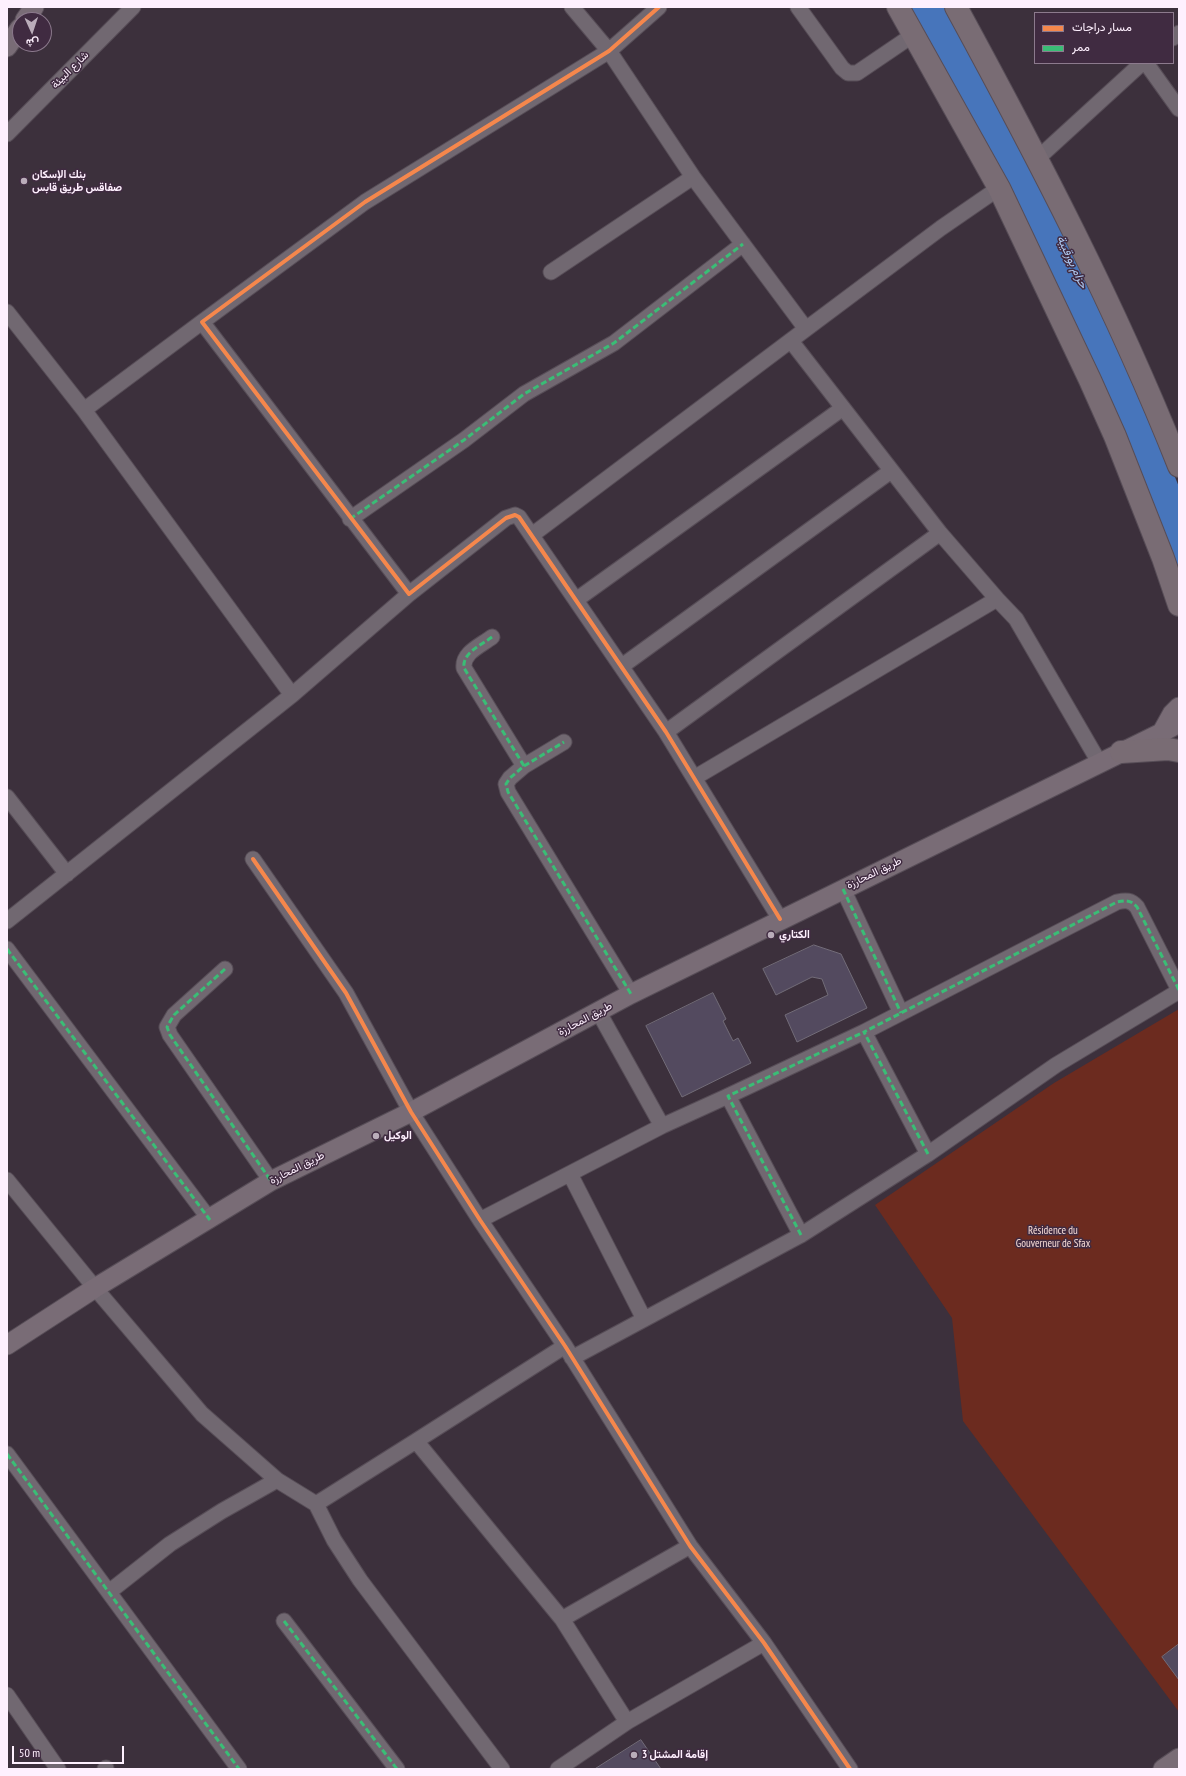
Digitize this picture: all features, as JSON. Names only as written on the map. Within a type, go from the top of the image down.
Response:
[{"type":"highway","points":[[898,7],[999,188],[1115,436],[1163,558],[1179,606]]},
{"type":"highway","points":[[956,7],[1037,159],[1096,278],[1152,397],[1179,466]]},
{"type":"highway","points":[[1121,752],[1168,749],[1179,750]]},
{"type":"main road","points":[[1161,733],[1172,714],[1179,707]]},
{"type":"main road","name":"طريق المحارزة","points":[[7,1345],[95,1288],[210,1220],[271,1181],[410,1112],[630,994],[1179,723]]},
{"type":"main road","points":[[1162,1769],[1179,1758]]},
{"type":"street","name":"شارع البيئة","points":[[7,134],[133,7]]},
{"type":"street","points":[[572,7],[609,50],[693,177],[806,329]]},
{"type":"street","points":[[84,410],[365,202],[609,50],[659,7]]},
{"type":"street","points":[[798,7],[842,68],[848,73],[857,73],[914,35]]},
{"type":"street","points":[[1037,159],[1141,64]]},
{"type":"street","points":[[1147,64],[1179,109]]},
{"type":"street","points":[[551,272],[693,177]]},
{"type":"street","points":[[532,535],[806,329],[942,228],[999,188]]},
{"type":"street","points":[[350,518],[464,440],[524,394],[614,343],[743,244]]},
{"type":"street","points":[[7,312],[84,410],[292,695]]},
{"type":"street","points":[[202,322],[409,594]]},
{"type":"street","points":[[791,341],[940,533],[1016,619],[1099,762]]},
{"type":"street","points":[[576,600],[843,408]]},
{"type":"street","points":[[622,666],[891,470]]},
{"type":"street","points":[[7,921],[292,695],[409,594],[511,515],[518,517],[532,535],[666,732],[780,919]]},
{"type":"street","points":[[666,732],[940,533]]},
{"type":"street","points":[[694,778],[997,599]]},
{"type":"street","points":[[492,637],[466,655],[463,661],[464,668],[524,766]]},
{"type":"street","points":[[564,742],[524,766],[510,778],[506,784],[508,792],[630,994]]},
{"type":"street","points":[[7,797],[67,874]]},
{"type":"street","points":[[253,859],[346,993],[410,1112],[568,1352],[690,1546],[764,1643],[850,1769]]},
{"type":"street","points":[[843,889],[901,1013]]},
{"type":"street","points":[[316,1504],[416,1441],[568,1352],[644,1319],[801,1235],[928,1154],[1056,1066],[1179,990],[1137,907],[1128,900],[1123,900],[864,1032],[662,1126],[480,1220]]},
{"type":"street","points":[[7,949],[210,1220]]},
{"type":"street","points":[[225,969],[174,1015],[167,1027],[170,1036],[271,1181]]},
{"type":"street","points":[[598,1011],[662,1126]]},
{"type":"street","points":[[864,1032],[928,1154]]},
{"type":"street","points":[[728,1096],[801,1235]]},
{"type":"street","points":[[570,1174],[644,1319]]},
{"type":"street","points":[[7,1180],[95,1288],[202,1414],[278,1480],[316,1504],[334,1540],[360,1580],[502,1769]]},
{"type":"street","points":[[416,1441],[562,1619],[627,1722]]},
{"type":"street","points":[[7,1454],[239,1769]]},
{"type":"street","points":[[109,1592],[170,1544],[222,1511],[278,1480]]},
{"type":"street","points":[[562,1619],[690,1546]]},
{"type":"street","points":[[284,1621],[397,1769]]},
{"type":"street","points":[[558,1769],[627,1722],[764,1643]]},
{"type":"street","points":[[7,1695],[58,1769]]},
{"type":"green space","name":"Résidence du Gouverneur de Sfax","points":[[1179,1009],[1179,1712],[963,1421],[952,1318],[875,1205],[1054,1083]]},
{"type":"water","name":"حزام بورقيبة","points":[[910,7],[947,7],[1050,197],[1153,423],[1179,487],[1179,581]]},
{"type":"building","points":[[814,945],[841,954],[867,1008],[797,1042],[785,1015],[828,995],[822,979],[812,977],[776,995],[763,969]]},
{"type":"building","points":[[713,993],[726,1019],[723,1021],[733,1041],[738,1038],[751,1063],[682,1097],[646,1026]]},
{"type":"building","points":[[1179,1644],[1179,1680],[1162,1657]]},
{"type":"building","name":"إقامة المشتل 3","points":[[641,1740],[661,1769],[595,1769]]},
{"type":"marked path","points":[[350,519],[464,440],[524,394],[614,343],[743,244]]},
{"type":"marked path","points":[[492,637],[469,654],[464,663],[464,668],[524,766],[510,778],[506,784],[508,792],[631,994]]},
{"type":"marked path","points":[[524,766],[564,742]]},
{"type":"marked path","points":[[843,889],[901,1013]]},
{"type":"marked path","points":[[928,1154],[864,1032],[1117,902],[1123,901],[1128,901],[1137,907],[1179,990]]},
{"type":"marked path","points":[[7,949],[210,1220]]},
{"type":"marked path","points":[[225,969],[174,1015],[167,1027],[170,1035],[271,1181]]},
{"type":"marked path","points":[[801,1235],[728,1096],[864,1032]]},
{"type":"marked path","points":[[7,1454],[239,1769]]},
{"type":"marked path","points":[[284,1621],[397,1769]]},
{"type":"cycle path","points":[[659,7],[609,51],[365,202],[202,322],[409,594],[506,518],[515,515],[519,517],[666,732],[780,919]]},
{"type":"cycle path","points":[[253,859],[346,993],[411,1112],[480,1220],[565,1346],[690,1546],[764,1643],[850,1769]]},
{"type":"place","name":"بنك الإسكان صفاقس طريق قابس","points":[[24,181]]},
{"type":"place","name":"الكتاري","points":[[771,935]]},
{"type":"place","name":"الوكيل","points":[[376,1136]]},
{"type":"place","name":"إقامة المشتل 3","points":[[634,1755]]}]
